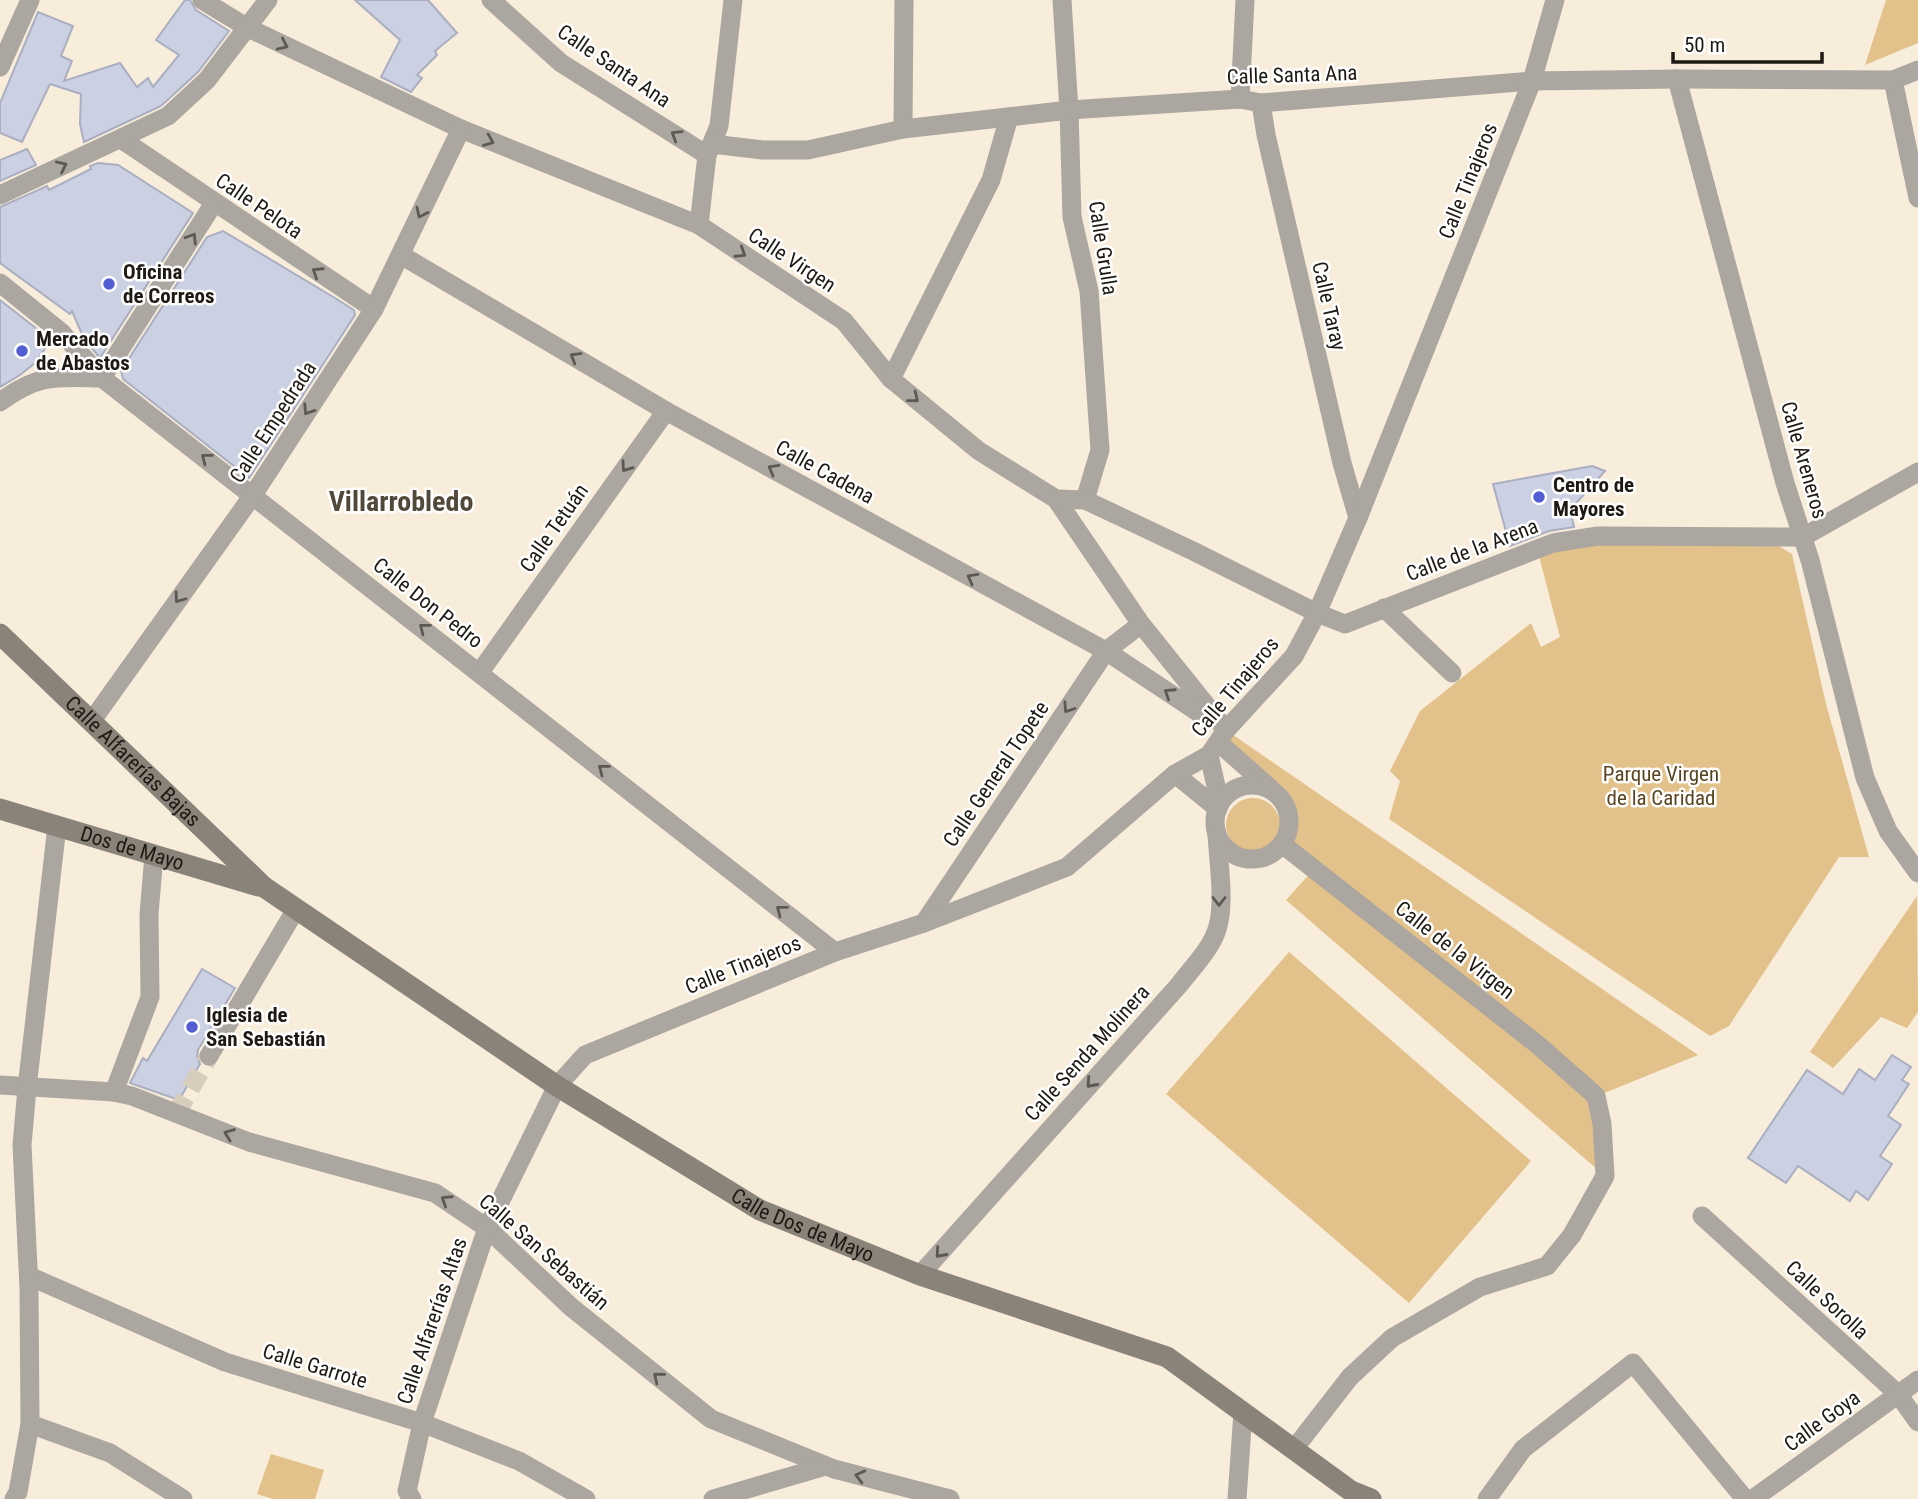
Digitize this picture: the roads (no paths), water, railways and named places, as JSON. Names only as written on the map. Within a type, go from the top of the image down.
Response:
[{"type":"street","points":[[0,67],[30,0]]},
{"type":"street","name":"Calle Virgen","points":[[202,0],[248,28],[461,129],[699,225],[844,321],[891,379],[979,451],[1056,499],[1218,743]]},
{"type":"street","points":[[0,195],[168,116],[207,80],[268,0]]},
{"type":"street","name":"Calle Santa Ana","points":[[491,0],[561,63],[709,149],[808,150],[903,129],[1069,110],[1240,99],[1261,103],[1532,81],[1893,80],[1918,69]]},
{"type":"street","points":[[699,225],[709,149],[719,125],[733,0]]},
{"type":"street","points":[[903,129],[904,0]]},
{"type":"street","name":"Calle Grulla","points":[[1062,0],[1072,217],[1089,291],[1100,450],[1085,500]]},
{"type":"street","points":[[1240,99],[1245,0]]},
{"type":"street","name":"Calle Tinajeros","points":[[557,1086],[585,1055],[835,952],[924,923],[1067,867],[1175,774],[1218,743],[1293,656],[1317,613],[1358,518],[1532,81],[1556,0]]},
{"type":"street","name":"Calle Areneros","points":[[1677,79],[1785,483],[1803,537],[1865,778],[1888,831],[1918,873]]},
{"type":"street","points":[[1893,80],[1918,198]]},
{"type":"street","name":"Calle Taray","points":[[1261,103],[1266,135],[1339,450],[1358,518]]},
{"type":"street","points":[[891,379],[991,180],[1009,117]]},
{"type":"street","name":"Calle Empedrada","points":[[91,722],[253,495],[374,309],[461,129]]},
{"type":"street","name":"Calle Pelota","points":[[121,139],[374,309]]},
{"type":"street","points":[[0,402],[19,387],[51,377],[102,379],[214,204]]},
{"type":"street","name":"Calle Cadena","points":[[401,255],[666,411],[1106,651],[1218,743]]},
{"type":"street","name":"Calle Don Pedro","points":[[0,283],[62,333],[102,379],[835,952]]},
{"type":"street","name":"Calle Tetuán","points":[[480,672],[666,411]]},
{"type":"street","name":"Calle de la Arena","points":[[1056,499],[1085,500],[1317,613],[1345,624],[1492,565],[1564,541],[1598,536],[1803,537],[1918,472]]},
{"type":"street","points":[[1384,608],[1452,673]]},
{"type":"street","name":"Calle General Topete","points":[[924,923],[1106,651],[1141,624]]},
{"type":"street","name":"Calle Alfarerías Bajas","points":[[0,634],[264,887]]},
{"type":"street","points":[[1218,743],[1283,801],[1289,815],[1289,829],[1282,844],[1267,856],[1251,859],[1239,856],[1229,851],[1217,833],[1215,821],[1219,806],[1218,743]]},
{"type":"street","points":[[1175,774],[1219,806]]},
{"type":"street","points":[[1219,806],[1229,793],[1245,785],[1272,790]]},
{"type":"street","name":"Dos de Mayo","points":[[0,809],[264,887]]},
{"type":"street","points":[[15,1499],[30,1424],[29,1276],[22,1145],[57,826]]},
{"type":"street","name":"Calle Senda Molinera","points":[[920,1275],[1170,996],[1211,941],[1218,927],[1220,908],[1217,833]]},
{"type":"street","name":"Calle de la Virgen","points":[[1282,844],[1538,1045],[1596,1096],[1602,1124],[1605,1176],[1572,1235],[1547,1266],[1480,1287],[1392,1338],[1350,1377],[1294,1449]]},
{"type":"street","points":[[114,1093],[150,997],[149,914],[154,855]]},
{"type":"street","name":"Calle Dos de Mayo","points":[[264,887],[557,1086],[760,1210],[920,1275],[1167,1357],[1351,1491],[1371,1499]]},
{"type":"street","points":[[209,1056],[296,909]]},
{"type":"street","name":"Calle San Sebastián","points":[[0,1085],[132,1096],[249,1142],[435,1193],[487,1228],[571,1307],[710,1419],[826,1466],[908,1494],[950,1499]]},
{"type":"street","name":"Calle Alfarerías Altas","points":[[412,1499],[407,1491],[422,1423],[487,1228],[557,1086]]},
{"type":"street","name":"Calle Sorolla","points":[[1702,1216],[1898,1394],[1918,1422]]},
{"type":"street","name":"Calle Garrote","points":[[29,1276],[225,1362],[422,1423],[519,1461],[586,1499]]},
{"type":"street","points":[[1487,1499],[1523,1449],[1633,1363],[1745,1499]]},
{"type":"street","name":"Calle Goya","points":[[1753,1499],[1918,1380]]},
{"type":"street","points":[[1237,1499],[1243,1412]]},
{"type":"street","points":[[30,1424],[110,1454],[183,1499]]},
{"type":"street","points":[[713,1499],[826,1466]]},
{"type":"tunnel","points":[[176,1114],[209,1056]]},
{"type":"place","name":"Oficina de Correos","points":[[109,284]]},
{"type":"place","name":"Mercado de Abastos","points":[[22,351]]},
{"type":"place","name":"Centro de Mayores","points":[[1539,497]]},
{"type":"place","name":"Iglesia de San Sebastián","points":[[192,1027]]},
{"type":"district","name":"Villarrobledo","points":[[401,501]]},
{"type":"park label","name":"Parque Virgen de la Caridad","points":[[1661,786]]}]
